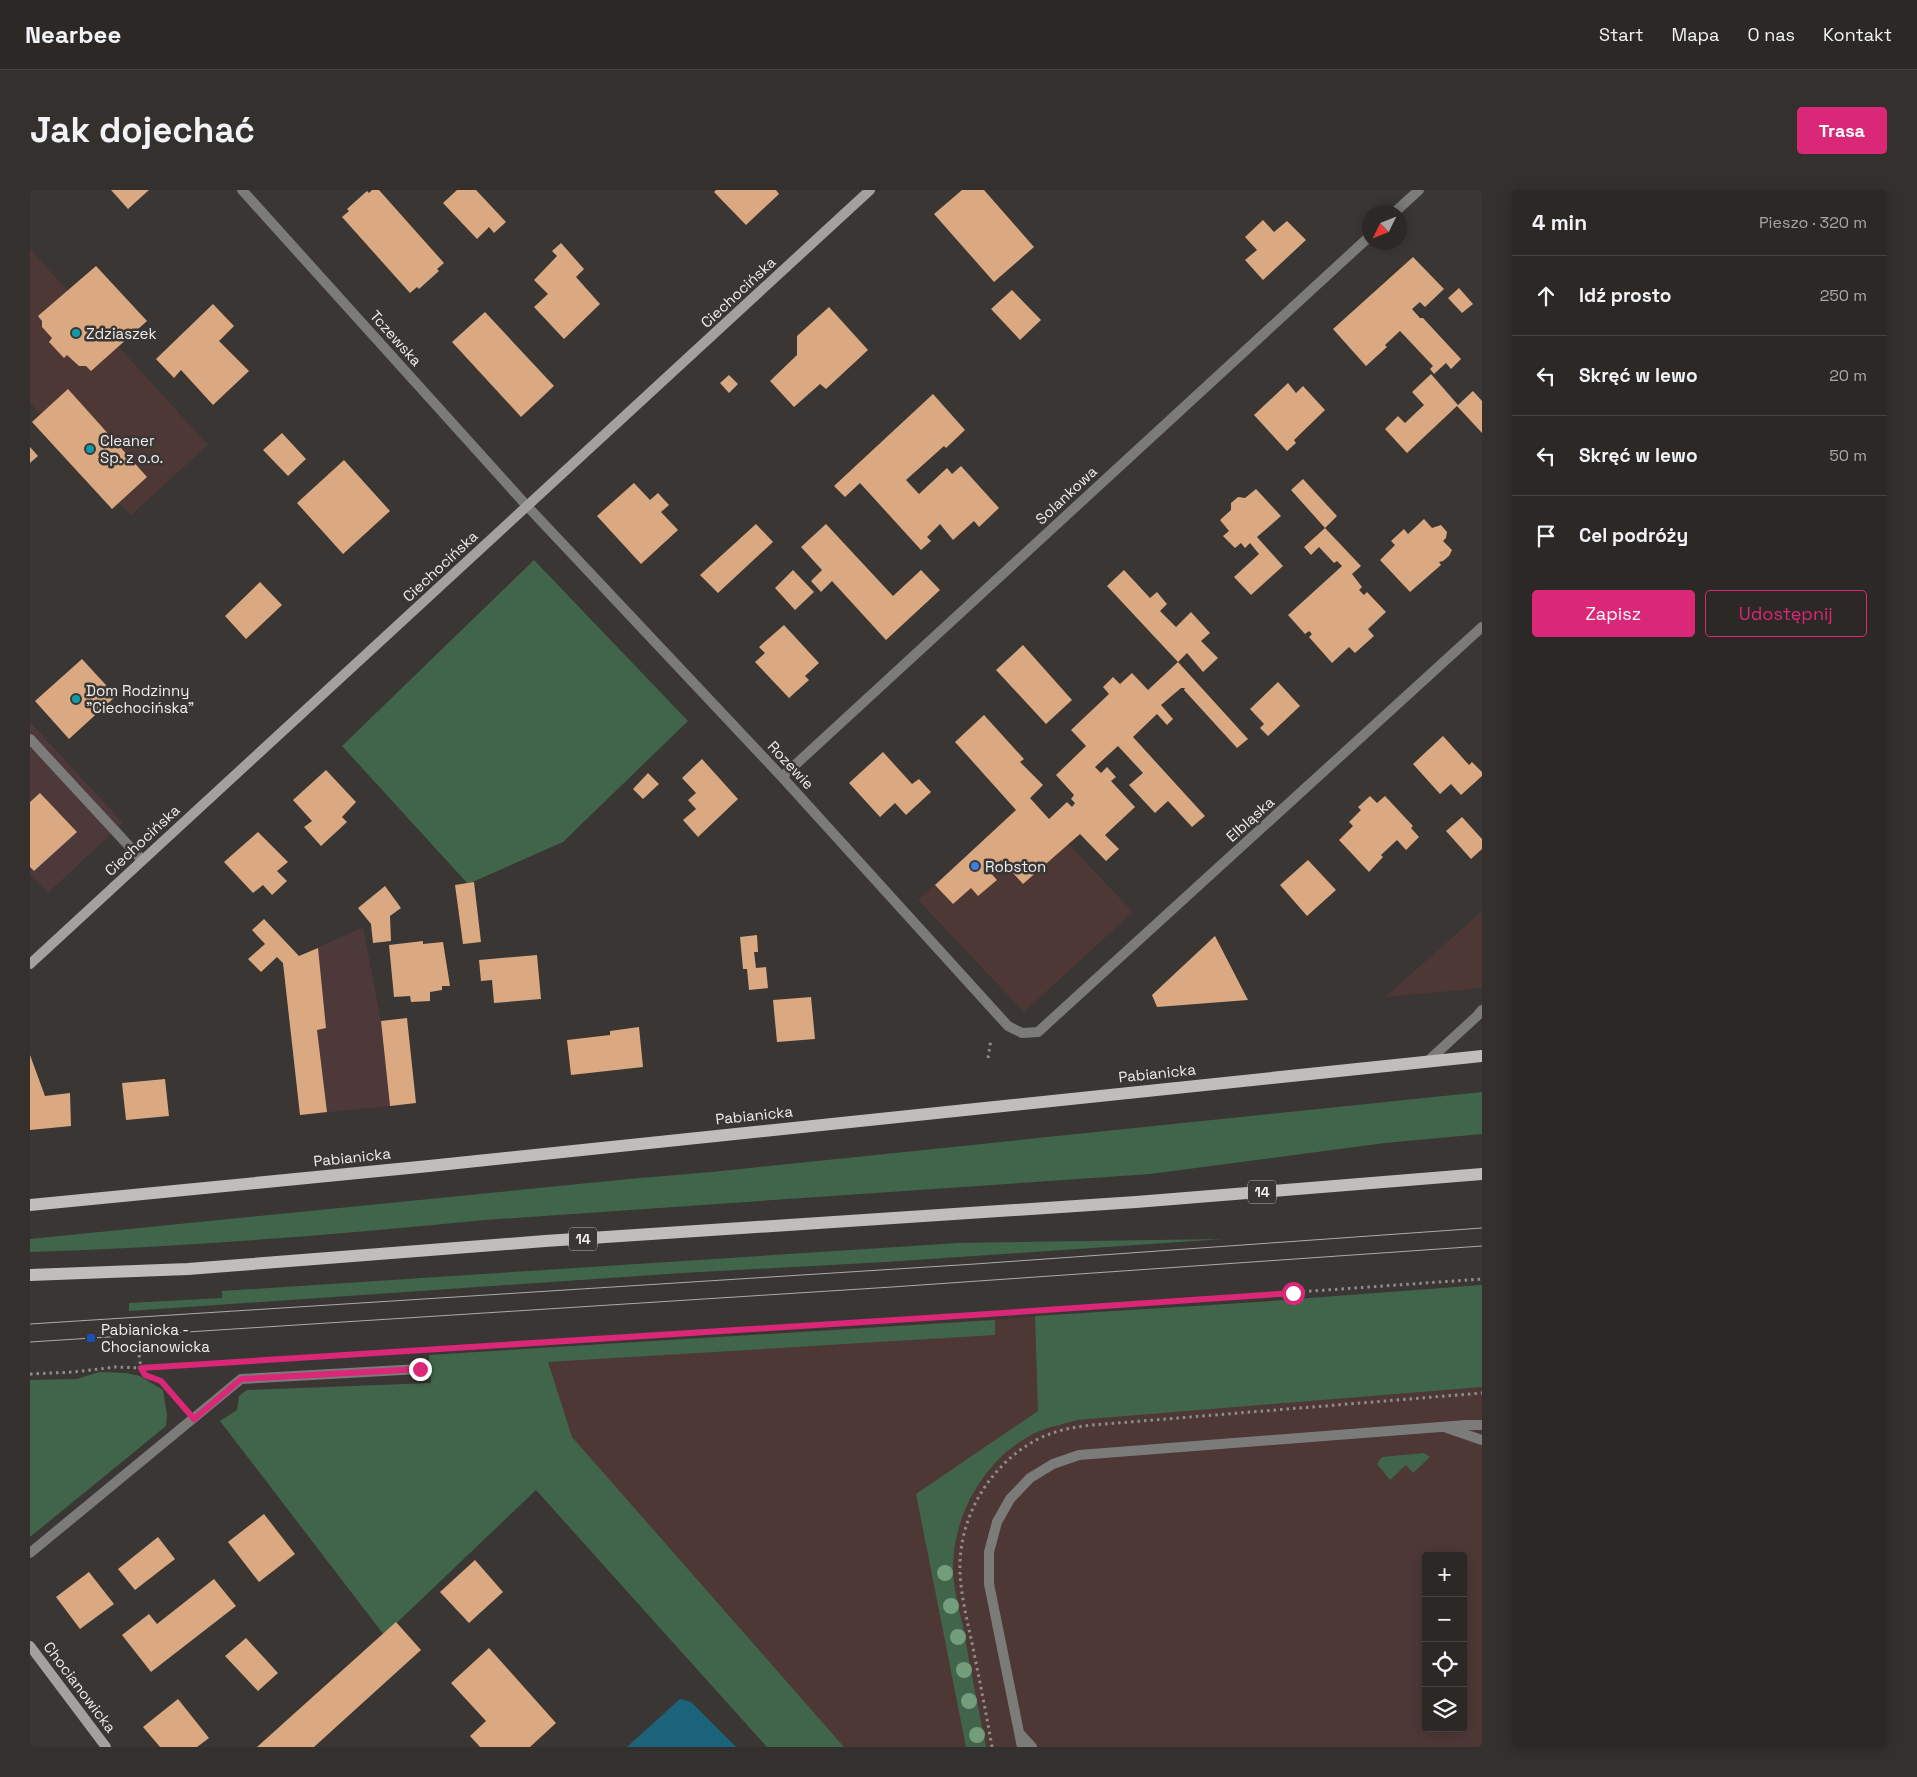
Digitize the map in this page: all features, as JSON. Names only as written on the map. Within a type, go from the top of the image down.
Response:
[{"type":"main road","name":"Pabianicka","points":[[30,1205],[429,1166],[1482,1056]]},
{"type":"main road","name":"14","points":[[30,1275],[188,1269],[545,1241],[1136,1202],[1482,1174]]},
{"type":"street","name":"Tczewska","points":[[242,190],[527,506]]},
{"type":"street","name":"Ciechocińska","points":[[30,964],[870,190]]},
{"type":"street","points":[[1403,205],[1419,190]]},
{"type":"street","name":"Solankowa","points":[[782,777],[1362,243]]},
{"type":"street","name":"Rozewie","points":[[527,506],[782,777],[1008,1026],[1022,1033],[1038,1032]]},
{"type":"street","name":"Elbląska","points":[[1038,1032],[1482,627]]},
{"type":"street","points":[[30,738],[142,860]]},
{"type":"street","points":[[1428,1061],[1482,1010]]},
{"type":"street","points":[[30,1552],[241,1379],[420,1369]]},
{"type":"street","points":[[1022,1747],[989,1584],[989,1552],[997,1522],[1010,1499],[1030,1478],[1053,1464],[1079,1455],[1482,1425]]},
{"type":"street","points":[[1442,1427],[1482,1440]]},
{"type":"street","name":"Chocianowicka","points":[[30,1646],[106,1747]]},
{"type":"street","points":[[1019,1734],[1032,1747]]},
{"type":"path","points":[[418,1350],[983,1315],[1482,1279]]},
{"type":"path","points":[[140,1354],[141,1368],[145,1375],[161,1381],[194,1419]]},
{"type":"path","points":[[30,1374],[74,1372],[115,1367],[141,1368],[230,1362]]},
{"type":"path","points":[[992,1747],[962,1592],[960,1555],[966,1527],[976,1501],[998,1470],[1023,1448],[1039,1438],[1057,1431],[1093,1425],[1482,1393]]},
{"type":"shaded area","points":[[30,249],[208,445],[131,515],[118,503],[112,509],[32,422],[40,414],[30,403]]},
{"type":"shaded area","points":[[30,722],[123,823],[48,893],[30,874]]},
{"type":"shaded area","points":[[1027,800],[1133,912],[1024,1012],[918,900]]},
{"type":"shaded area","points":[[1482,911],[1482,988],[1385,997]]},
{"type":"shaded area","points":[[363,927],[381,1021],[390,1106],[300,1115],[283,963]]},
{"type":"shaded area","points":[[1482,1285],[1482,1747],[767,1747],[536,1490],[432,1383],[429,1355],[1202,1306]]},
{"type":"green space","points":[[534,560],[688,721],[563,842],[468,884],[342,746]]},
{"type":"green space","points":[[1482,1092],[1482,1134],[1385,1143],[1150,1174],[485,1220],[258,1240],[30,1252],[30,1239],[711,1172]]},
{"type":"green space","points":[[1223,1239],[886,1262],[682,1273],[129,1311],[129,1303],[222,1298],[222,1291],[958,1243]]},
{"type":"green space","points":[[1482,1285],[1482,1387],[1077,1420],[1037,1432],[1019,1442],[1003,1455],[977,1486],[960,1523],[955,1543],[953,1571],[955,1587],[986,1747],[966,1747],[916,1494],[1038,1411],[1035,1316]]},
{"type":"green space","points":[[995,1320],[995,1335],[548,1362],[572,1437],[844,1747],[767,1747],[536,1490],[384,1635],[220,1421],[237,1410],[239,1396],[247,1390],[431,1383],[429,1355]]},
{"type":"green space","points":[[99,1372],[126,1373],[140,1376],[163,1390],[167,1415],[166,1426],[30,1537],[30,1380],[77,1379]]},
{"type":"green space","points":[[1424,1453],[1430,1457],[1413,1473],[1406,1465],[1390,1480],[1377,1464],[1382,1457]]},
{"type":"water","points":[[680,1699],[691,1702],[736,1747],[627,1747]]},
{"type":"building","points":[[111,190],[149,190],[128,209]]},
{"type":"building","points":[[372,190],[379,190],[444,263],[437,269],[439,271],[419,289],[417,287],[410,293],[342,217],[349,211],[347,209],[367,191],[369,193]]},
{"type":"building","points":[[457,190],[476,190],[506,222],[494,233],[489,227],[477,239],[443,203]]},
{"type":"building","points":[[716,190],[776,190],[779,194],[746,225],[714,192]]},
{"type":"building","points":[[962,190],[984,190],[1034,247],[994,282],[934,214]]},
{"type":"building","points":[[1263,220],[1274,232],[1287,221],[1306,240],[1263,280],[1245,260],[1257,250],[1245,237]]},
{"type":"building","points":[[561,243],[584,269],[576,277],[600,304],[564,339],[534,307],[548,294],[534,280],[557,256],[552,251]]},
{"type":"building","points":[[1413,257],[1444,289],[1425,307],[1420,302],[1412,309],[1420,318],[1423,318],[1461,359],[1451,369],[1446,363],[1434,374],[1430,369],[1433,366],[1400,331],[1385,345],[1387,347],[1366,366],[1333,329]]},
{"type":"building","points":[[96,266],[147,321],[91,371],[86,366],[79,366],[67,355],[64,358],[49,342],[52,338],[42,327],[42,321],[38,316]]},
{"type":"building","points":[[1459,288],[1473,304],[1462,313],[1448,298]]},
{"type":"building","points":[[1012,290],[1041,320],[1020,340],[991,309]]},
{"type":"building","points":[[213,304],[234,326],[219,341],[249,371],[213,405],[181,370],[174,378],[156,359]]},
{"type":"building","points":[[829,307],[868,350],[826,389],[820,384],[794,407],[770,381],[797,355],[797,336]]},
{"type":"building","points":[[485,312],[554,386],[521,417],[452,342]]},
{"type":"building","points":[[1431,374],[1458,405],[1473,391],[1482,401],[1482,433],[1457,406],[1407,453],[1385,429],[1398,416],[1405,423],[1424,405],[1412,392]]},
{"type":"building","points":[[729,375],[738,384],[729,393],[720,383]]},
{"type":"building","points":[[1288,383],[1296,393],[1303,386],[1325,410],[1294,440],[1296,443],[1287,451],[1254,415]]},
{"type":"building","name":"Cleaner Sp. z o.o.","points":[[68,389],[147,477],[112,509],[32,422]]},
{"type":"building","points":[[933,394],[965,430],[906,480],[919,494],[947,468],[952,474],[961,466],[999,508],[979,527],[974,521],[953,540],[940,524],[927,537],[931,541],[921,550],[860,483],[845,497],[834,486]]},
{"type":"building","points":[[282,433],[306,459],[288,476],[263,450]]},
{"type":"building","points":[[30,447],[38,456],[30,463]]},
{"type":"building","points":[[344,460],[390,511],[343,554],[297,503]]},
{"type":"building","points":[[1303,479],[1337,516],[1325,528],[1291,490]]},
{"type":"building","points":[[634,483],[650,500],[658,493],[669,505],[661,512],[678,530],[641,564],[597,516]]},
{"type":"building","points":[[1256,489],[1281,516],[1257,537],[1283,566],[1251,595],[1234,577],[1259,554],[1250,543],[1245,548],[1241,543],[1235,548],[1223,536],[1229,531],[1220,520],[1231,510],[1231,503],[1238,497],[1245,498]]},
{"type":"building","points":[[1424,519],[1432,528],[1441,525],[1447,532],[1446,538],[1443,541],[1452,550],[1449,556],[1439,562],[1441,565],[1410,592],[1380,560],[1395,545],[1391,541],[1404,529],[1408,534]]},
{"type":"building","points":[[756,524],[773,542],[718,593],[700,575]]},
{"type":"building","points":[[826,524],[893,596],[921,570],[940,590],[886,640],[832,581],[821,592],[811,581],[822,570],[801,547]]},
{"type":"building","points":[[1325,528],[1361,566],[1352,574],[1362,587],[1359,590],[1364,595],[1367,592],[1386,612],[1368,629],[1374,636],[1355,653],[1349,647],[1332,663],[1309,637],[1312,634],[1309,631],[1305,634],[1288,615],[1342,566],[1337,561],[1334,563],[1319,547],[1311,555],[1304,547]]},
{"type":"building","points":[[793,570],[814,592],[795,610],[775,588]]},
{"type":"building","points":[[1124,570],[1150,598],[1157,592],[1167,604],[1160,611],[1176,627],[1191,612],[1210,633],[1201,641],[1218,658],[1203,672],[1187,653],[1178,662],[1107,586]]},
{"type":"building","points":[[260,582],[282,605],[246,639],[225,616]]},
{"type":"building","points":[[784,625],[819,663],[805,676],[809,680],[789,698],[755,662],[765,653],[759,647]]},
{"type":"building","points":[[1023,645],[1072,700],[1046,724],[996,670]]},
{"type":"building","name":"Dom Rodzinny \"Ciechocińska\"","points":[[82,659],[116,696],[69,739],[35,701]]},
{"type":"building","points":[[1178,662],[1248,739],[1237,748],[1184,690],[1185,688],[1181,688],[1161,705],[1173,719],[1167,725],[1157,714],[1133,737],[1205,816],[1192,827],[1168,801],[1155,813],[1129,785],[1143,773],[1118,746],[1095,767],[1101,773],[1107,767],[1116,777],[1111,781],[1135,807],[1105,835],[1119,849],[1106,861],[1080,834],[1023,884],[1001,860],[989,871],[997,880],[978,896],[971,888],[953,904],[935,885],[1016,810],[955,742],[984,715],[1024,759],[1020,762],[1043,785],[1030,798],[1049,819],[1067,802],[1072,807],[1075,803],[1071,799],[1074,795],[1056,775],[1086,746],[1071,730],[1109,694],[1103,687],[1113,677],[1120,684],[1132,673],[1148,690]]},
{"type":"building","points":[[1278,682],[1300,706],[1268,736],[1260,728],[1264,724],[1250,709]]},
{"type":"building","points":[[1443,736],[1469,765],[1472,762],[1482,772],[1482,776],[1461,795],[1451,784],[1440,794],[1413,764]]},
{"type":"building","points":[[883,752],[912,784],[919,779],[931,792],[906,815],[895,803],[880,817],[849,783]]},
{"type":"building","points":[[702,759],[738,799],[698,837],[683,820],[696,809],[688,800],[696,793],[682,778]]},
{"type":"building","points":[[326,770],[356,802],[342,817],[347,822],[321,846],[304,827],[312,821],[293,800]]},
{"type":"building","points":[[648,773],[659,784],[643,799],[633,789]]},
{"type":"building","points":[[40,793],[77,832],[34,871],[30,867],[30,802]]},
{"type":"building","points":[[1370,796],[1377,803],[1385,796],[1413,826],[1411,828],[1419,837],[1406,850],[1397,840],[1381,855],[1383,857],[1369,872],[1339,840],[1353,826],[1349,822],[1361,810],[1358,807]]},
{"type":"building","points":[[1462,817],[1482,839],[1482,849],[1471,859],[1446,831]]},
{"type":"building","points":[[258,832],[288,862],[277,871],[287,881],[272,895],[263,885],[253,893],[224,862]]},
{"type":"building","points":[[1308,860],[1336,890],[1307,916],[1280,885]]},
{"type":"building","points":[[474,882],[481,942],[463,944],[455,885]]},
{"type":"building","points":[[385,886],[401,908],[390,916],[391,941],[373,943],[371,924],[358,908]]},
{"type":"building","points":[[264,919],[299,956],[318,948],[326,1028],[317,1030],[327,1112],[300,1115],[283,963],[277,957],[261,972],[248,959],[265,944],[252,930]]},
{"type":"building","points":[[757,935],[758,952],[754,952],[756,968],[766,967],[768,988],[749,990],[747,969],[743,969],[740,937]]},
{"type":"building","points":[[1215,936],[1248,1000],[1157,1007],[1152,995]]},
{"type":"building","points":[[423,941],[423,944],[443,942],[450,986],[442,986],[442,990],[430,992],[430,1001],[411,1002],[410,996],[394,997],[389,945]]},
{"type":"building","points":[[537,955],[541,999],[494,1003],[492,980],[481,981],[479,960]]},
{"type":"building","points":[[811,997],[815,1039],[777,1042],[773,1000]]},
{"type":"building","points":[[407,1018],[416,1103],[390,1106],[381,1021]]},
{"type":"building","points":[[639,1027],[643,1067],[571,1075],[567,1040],[610,1035],[610,1031]]},
{"type":"building","points":[[30,1055],[45,1096],[70,1093],[71,1126],[30,1130]]},
{"type":"building","points":[[165,1079],[169,1116],[126,1120],[122,1083]]},
{"type":"building","points":[[264,1514],[295,1554],[259,1582],[228,1542]]},
{"type":"building","points":[[158,1537],[175,1559],[135,1590],[118,1569]]},
{"type":"building","points":[[475,1560],[503,1592],[469,1623],[440,1592]]},
{"type":"building","points":[[89,1572],[114,1604],[80,1629],[56,1597]]},
{"type":"building","points":[[214,1579],[236,1606],[151,1672],[122,1635],[149,1614],[157,1624]]},
{"type":"building","points":[[396,1622],[421,1650],[314,1747],[257,1747]]},
{"type":"building","points":[[246,1638],[278,1673],[258,1691],[225,1656]]},
{"type":"building","points":[[489,1648],[556,1723],[530,1747],[480,1747],[470,1736],[486,1721],[451,1683]]},
{"type":"building","points":[[178,1699],[209,1738],[197,1747],[160,1747],[143,1727]]},
{"type":"tram line","points":[[30,1324],[975,1264],[1482,1228]]},
{"type":"tram line","points":[[30,1342],[892,1287],[1482,1246]]},
{"type":"place","name":"Zdziaszek","points":[[76,333]]},
{"type":"place","name":"Cleaner Sp. z o.o.","points":[[90,449]]},
{"type":"place","name":"Dom Rodzinny \"Ciechocińska\"","points":[[76,699]]},
{"type":"place","name":"Robston","points":[[975,866]]},
{"type":"place","name":"Pabianicka - Chocianowicka","points":[[91,1338]]},
{"type":"route","points":[[420,1369],[241,1379],[194,1419],[161,1381],[145,1375],[141,1368],[1293,1293]]}]
